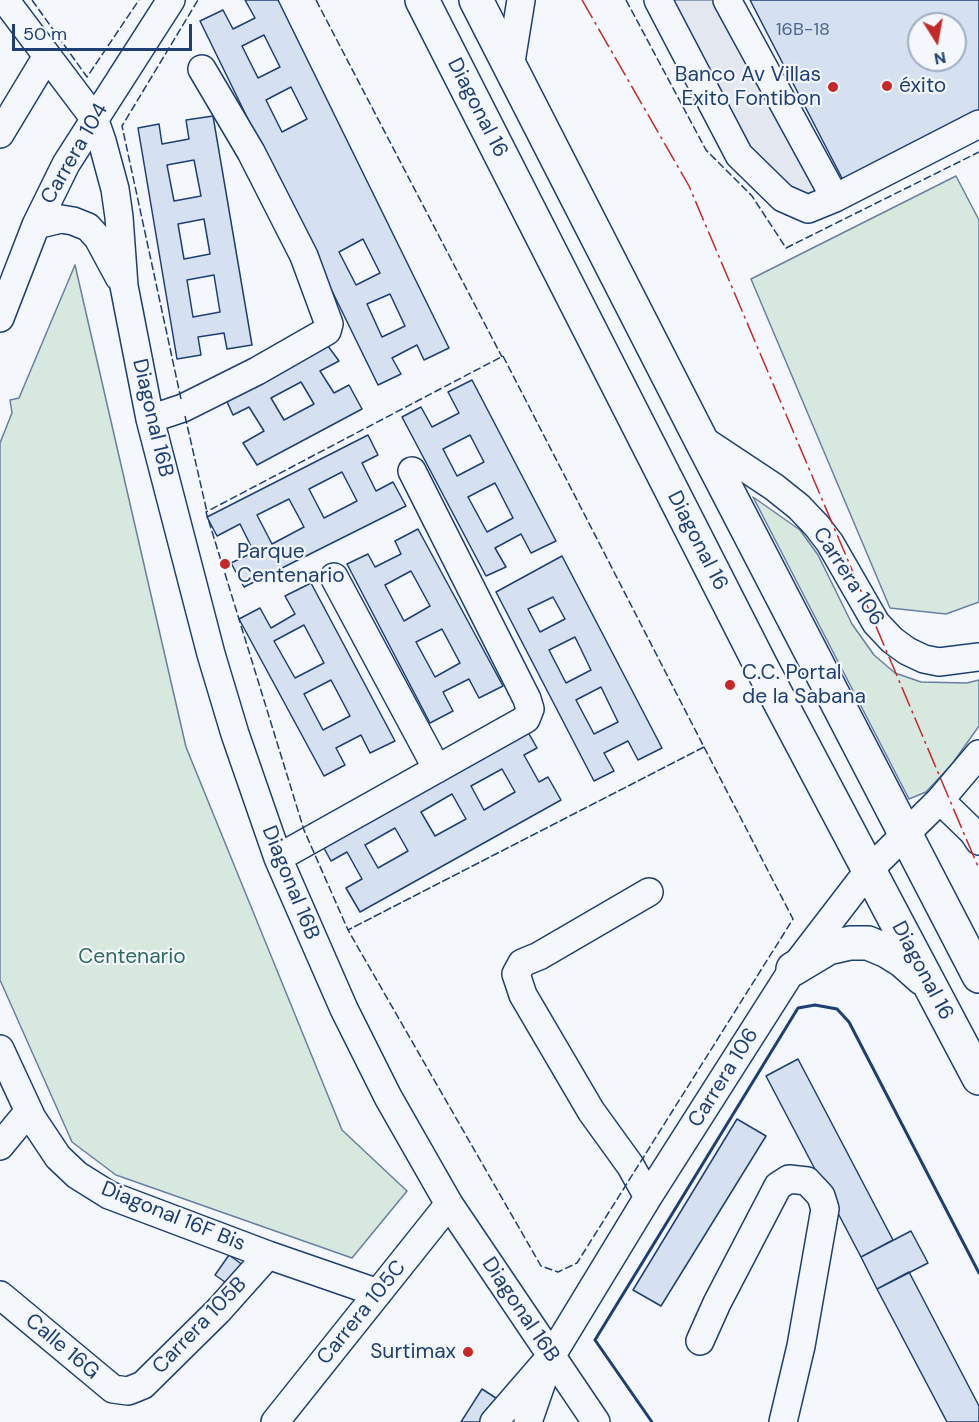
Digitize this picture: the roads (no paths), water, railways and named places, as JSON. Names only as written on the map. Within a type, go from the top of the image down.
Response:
[{"type":"main road","name":"Diagonal 16","points":[[422,0],[762,668],[979,1078]]},
{"type":"main road","points":[[476,0],[979,976]]},
{"type":"main road","points":[[793,969],[828,948],[850,943],[868,943],[903,961],[930,985]]},
{"type":"street","name":"Diagonal 16B","points":[[5,0],[94,118],[102,141],[119,217],[124,286],[150,419],[211,654],[235,734],[278,858],[344,1009],[388,1097],[449,1204],[596,1422]]},
{"type":"street","name":"Carrera 104","points":[[0,318],[36,225],[66,164],[171,0]]},
{"type":"street","points":[[510,68],[521,0]]},
{"type":"street","points":[[658,0],[739,155],[783,198],[808,209],[979,124]]},
{"type":"street","points":[[727,0],[834,198]]},
{"type":"street","points":[[0,134],[47,56]]},
{"type":"street","points":[[150,419],[183,408],[257,370],[327,331],[329,324],[304,256],[251,152],[202,69]]},
{"type":"street","name":"Diagonal 16B","points":[[36,225],[62,219],[88,227],[98,237],[124,286]]},
{"type":"street","name":"Carrera 106","points":[[700,438],[774,487],[799,507],[830,543],[876,623],[892,640],[907,651],[939,662],[979,657]]},
{"type":"street","points":[[278,858],[526,719],[530,709],[412,471]]},
{"type":"street","points":[[334,577],[437,769]]},
{"type":"street","name":"Carrera 106","points":[[494,1422],[552,1355],[648,1197],[793,969],[869,870],[940,800],[979,754]]},
{"type":"street","points":[[940,800],[973,832],[979,841]]},
{"type":"street","points":[[648,1197],[630,1165],[591,1112],[523,995],[516,974],[522,963],[539,956],[649,892]]},
{"type":"street","name":"Diagonal 16F Bis","points":[[0,1049],[28,1112],[58,1157],[77,1175],[110,1195],[268,1255],[378,1293]]},
{"type":"street","points":[[0,1146],[28,1112]]},
{"type":"street","points":[[700,1341],[717,1303],[778,1186],[789,1179],[807,1181],[821,1196],[825,1209],[801,1346],[783,1422]]},
{"type":"street","name":"Carrera 105C","points":[[274,1422],[449,1204]]},
{"type":"street","name":"Carrera 105B","points":[[128,1391],[143,1385],[218,1311],[268,1255]]},
{"type":"street","name":"Calle 16G","points":[[0,1295],[113,1389],[128,1391]]},
{"type":"street","points":[[528,1422],[552,1355]]},
{"type":"place","name":"éxito","points":[[887,86]]},
{"type":"place","name":"Banco Av Villas Exito Fontibon","points":[[833,87]]},
{"type":"place","name":"Parque Centenario","points":[[225,564]]},
{"type":"place","name":"C.C. Portal de la Sabana","points":[[730,685]]},
{"type":"place","name":"Surtimax","points":[[468,1352]]},
{"type":"park label","name":"Centenario","points":[[132,957]]}]
